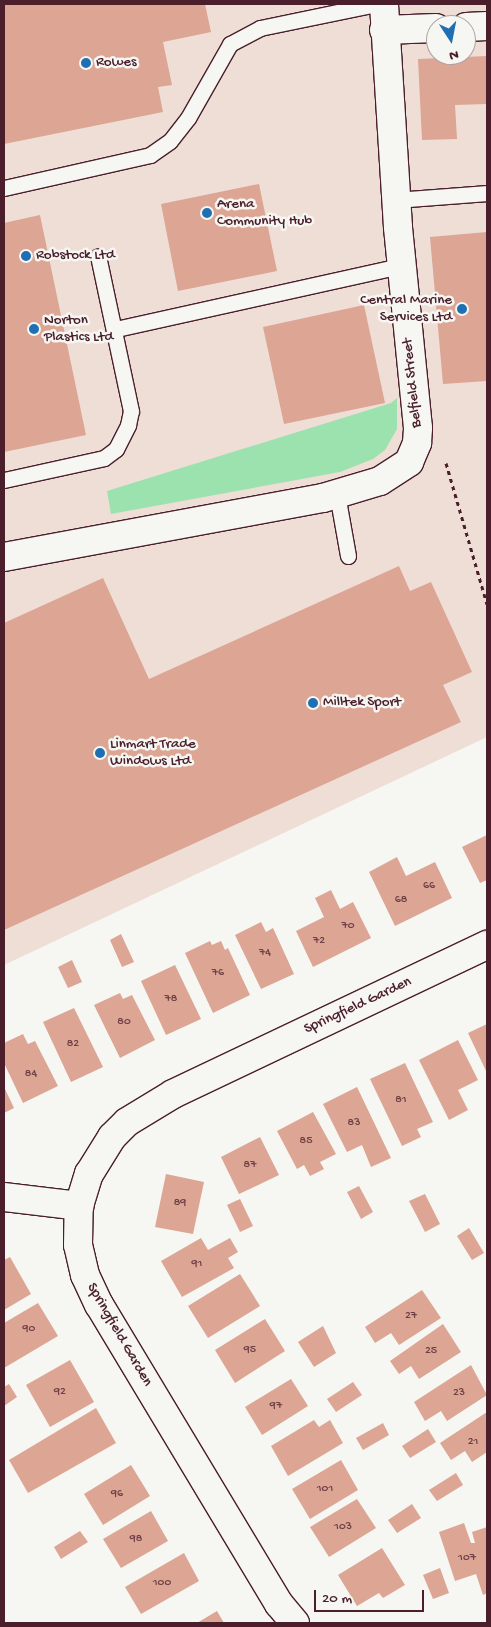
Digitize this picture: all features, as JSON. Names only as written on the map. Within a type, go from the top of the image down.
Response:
[{"type":"street","points":[[384,17],[426,26]]},
{"type":"street","name":"Belfield Street","points":[[4,557],[337,494],[391,477],[408,462],[417,443],[418,428],[401,266],[384,17]]},
{"type":"street","name":"Springfield Garden","points":[[295,1623],[279,1604],[99,1305],[85,1275],[78,1245],[80,1206],[90,1174],[112,1137],[127,1122],[173,1094],[487,945]]},
{"type":"street","points":[[4,1197],[80,1206]]},
{"type":"lane","points":[[4,188],[150,154],[170,140],[188,118],[230,44],[260,28],[376,4]]},
{"type":"lane","points":[[396,200],[487,193]]},
{"type":"lane","points":[[4,480],[104,458],[116,449],[131,410],[116,329],[98,256]]},
{"type":"lane","points":[[116,329],[401,266]]},
{"type":"lane","points":[[337,494],[348,556]]},
{"type":"path","points":[[418,428],[443,452],[487,604]]},
{"type":"shaded area","points":[[4,4],[487,4],[487,737],[4,965]]},
{"type":"green space","points":[[397,398],[397,429],[385,450],[373,459],[340,472],[111,514],[107,491],[391,403]]},
{"type":"building","name":"Rowes","points":[[4,4],[205,4],[211,32],[163,42],[172,85],[158,87],[163,112],[4,144]]},
{"type":"building","points":[[476,56],[487,56],[487,104],[455,105],[457,139],[422,140],[418,59],[426,59],[426,65],[476,65]]},
{"type":"building","points":[[259,184],[277,271],[178,291],[161,204]]},
{"type":"building","points":[[40,215],[86,435],[4,452],[4,223]]},
{"type":"building","name":"Central Marine Services Ltd","points":[[487,232],[487,381],[443,384],[430,237]]},
{"type":"building","points":[[364,305],[385,403],[284,424],[263,327]]},
{"type":"building","points":[[399,566],[410,591],[431,582],[472,672],[443,685],[461,722],[4,930],[4,623],[103,578],[149,679]]},
{"type":"building","points":[[487,835],[487,880],[480,883],[462,847]]},
{"type":"building","points":[[397,857],[406,876],[435,862],[452,898],[395,926],[369,872]]},
{"type":"building","points":[[331,890],[340,909],[353,902],[371,938],[313,967],[296,931],[324,917],[315,898]]},
{"type":"building","points":[[261,922],[266,932],[273,928],[294,974],[261,989],[235,935]]},
{"type":"building","points":[[121,934],[134,962],[122,967],[110,940]]},
{"type":"building","points":[[210,941],[212,945],[221,941],[225,950],[228,948],[250,995],[213,1013],[185,953]]},
{"type":"building","points":[[72,960],[82,982],[68,988],[58,967]]},
{"type":"building","points":[[175,965],[201,1019],[166,1035],[141,981]]},
{"type":"building","points":[[120,993],[123,999],[132,995],[155,1040],[120,1058],[94,1005]]},
{"type":"building","points":[[74,1008],[103,1067],[71,1082],[43,1022]]},
{"type":"building","points":[[487,1024],[487,1073],[468,1033]]},
{"type":"building","points":[[23,1034],[28,1044],[35,1041],[58,1086],[23,1103],[4,1063],[4,1043]]},
{"type":"building","points":[[458,1040],[478,1080],[458,1090],[468,1110],[449,1120],[419,1060]]},
{"type":"building","points":[[405,1063],[433,1122],[417,1129],[421,1137],[402,1146],[370,1079]]},
{"type":"building","points":[[4,1087],[14,1108],[4,1113]]},
{"type":"building","points":[[357,1087],[391,1158],[371,1167],[362,1145],[347,1152],[323,1104]]},
{"type":"building","points":[[313,1112],[336,1154],[320,1162],[324,1169],[310,1176],[304,1165],[297,1169],[277,1131]]},
{"type":"building","points":[[260,1137],[279,1175],[239,1194],[221,1157]]},
{"type":"building","points":[[166,1174],[204,1182],[193,1234],[155,1227]]},
{"type":"building","points":[[359,1186],[373,1212],[361,1219],[347,1192]]},
{"type":"building","points":[[425,1194],[440,1224],[425,1232],[409,1201]]},
{"type":"building","points":[[240,1199],[253,1226],[240,1232],[227,1205]]},
{"type":"building","points":[[469,1228],[484,1253],[472,1260],[457,1236]]},
{"type":"building","points":[[201,1238],[208,1250],[230,1238],[238,1252],[228,1258],[234,1268],[182,1297],[161,1261]]},
{"type":"building","points":[[10,1257],[31,1294],[4,1310],[4,1260]]},
{"type":"building","points":[[240,1274],[260,1306],[208,1338],[188,1306]]},
{"type":"building","points":[[422,1290],[441,1318],[399,1345],[391,1333],[375,1343],[365,1327]]},
{"type":"building","points":[[38,1303],[58,1336],[4,1368],[4,1323]]},
{"type":"building","points":[[265,1319],[285,1351],[235,1383],[215,1350]]},
{"type":"building","points":[[443,1324],[461,1352],[419,1379],[411,1366],[399,1374],[390,1361]]},
{"type":"building","points":[[323,1326],[336,1353],[314,1367],[298,1342]]},
{"type":"building","points":[[70,1360],[94,1402],[50,1427],[26,1385]]},
{"type":"building","points":[[471,1365],[487,1395],[447,1421],[441,1411],[425,1421],[414,1402]]},
{"type":"building","points":[[291,1379],[308,1406],[262,1435],[245,1407]]},
{"type":"building","points":[[353,1382],[362,1395],[336,1412],[327,1399]]},
{"type":"building","points":[[9,1384],[17,1397],[4,1406],[4,1387]]},
{"type":"building","points":[[96,1408],[116,1443],[28,1493],[9,1460]]},
{"type":"building","points":[[487,1412],[487,1452],[472,1462],[465,1451],[451,1460],[440,1443]]},
{"type":"building","points":[[314,1420],[319,1427],[330,1420],[343,1443],[288,1476],[271,1446]]},
{"type":"building","points":[[383,1423],[389,1435],[363,1450],[356,1438]]},
{"type":"building","points":[[428,1429],[436,1442],[410,1458],[402,1446]]},
{"type":"building","points":[[341,1460],[358,1490],[310,1519],[292,1489]]},
{"type":"building","points":[[131,1465],[150,1496],[103,1525],[84,1494]]},
{"type":"building","points":[[456,1473],[463,1485],[437,1501],[429,1490]]},
{"type":"building","points":[[357,1499],[376,1528],[329,1557],[310,1527]]},
{"type":"building","points":[[412,1504],[421,1518],[397,1533],[388,1520]]},
{"type":"building","points":[[151,1511],[168,1541],[121,1568],[103,1539]]},
{"type":"building","points":[[464,1523],[471,1543],[475,1543],[472,1532],[487,1527],[487,1593],[483,1595],[476,1574],[455,1581],[439,1532]]},
{"type":"building","points":[[80,1531],[88,1542],[61,1559],[54,1547]]},
{"type":"building","points":[[382,1548],[405,1585],[383,1598],[379,1593],[357,1606],[338,1575]]},
{"type":"building","points":[[184,1553],[199,1581],[141,1614],[125,1587]]},
{"type":"building","points":[[440,1568],[449,1593],[433,1599],[423,1575]]},
{"type":"building","points":[[217,1611],[224,1623],[197,1623]]},
{"type":"place","name":"Rowes","points":[[86,63]]},
{"type":"place","name":"Arena Community Hub","points":[[207,213]]},
{"type":"place","name":"Robstock Ltd","points":[[26,256]]},
{"type":"place","name":"Central Marine Services Ltd","points":[[462,309]]},
{"type":"place","name":"Norton Plastics Ltd","points":[[34,329]]},
{"type":"place","name":"Milltek Sport","points":[[313,703]]},
{"type":"place","name":"Linmart Trade Windows Ltd","points":[[100,753]]}]
